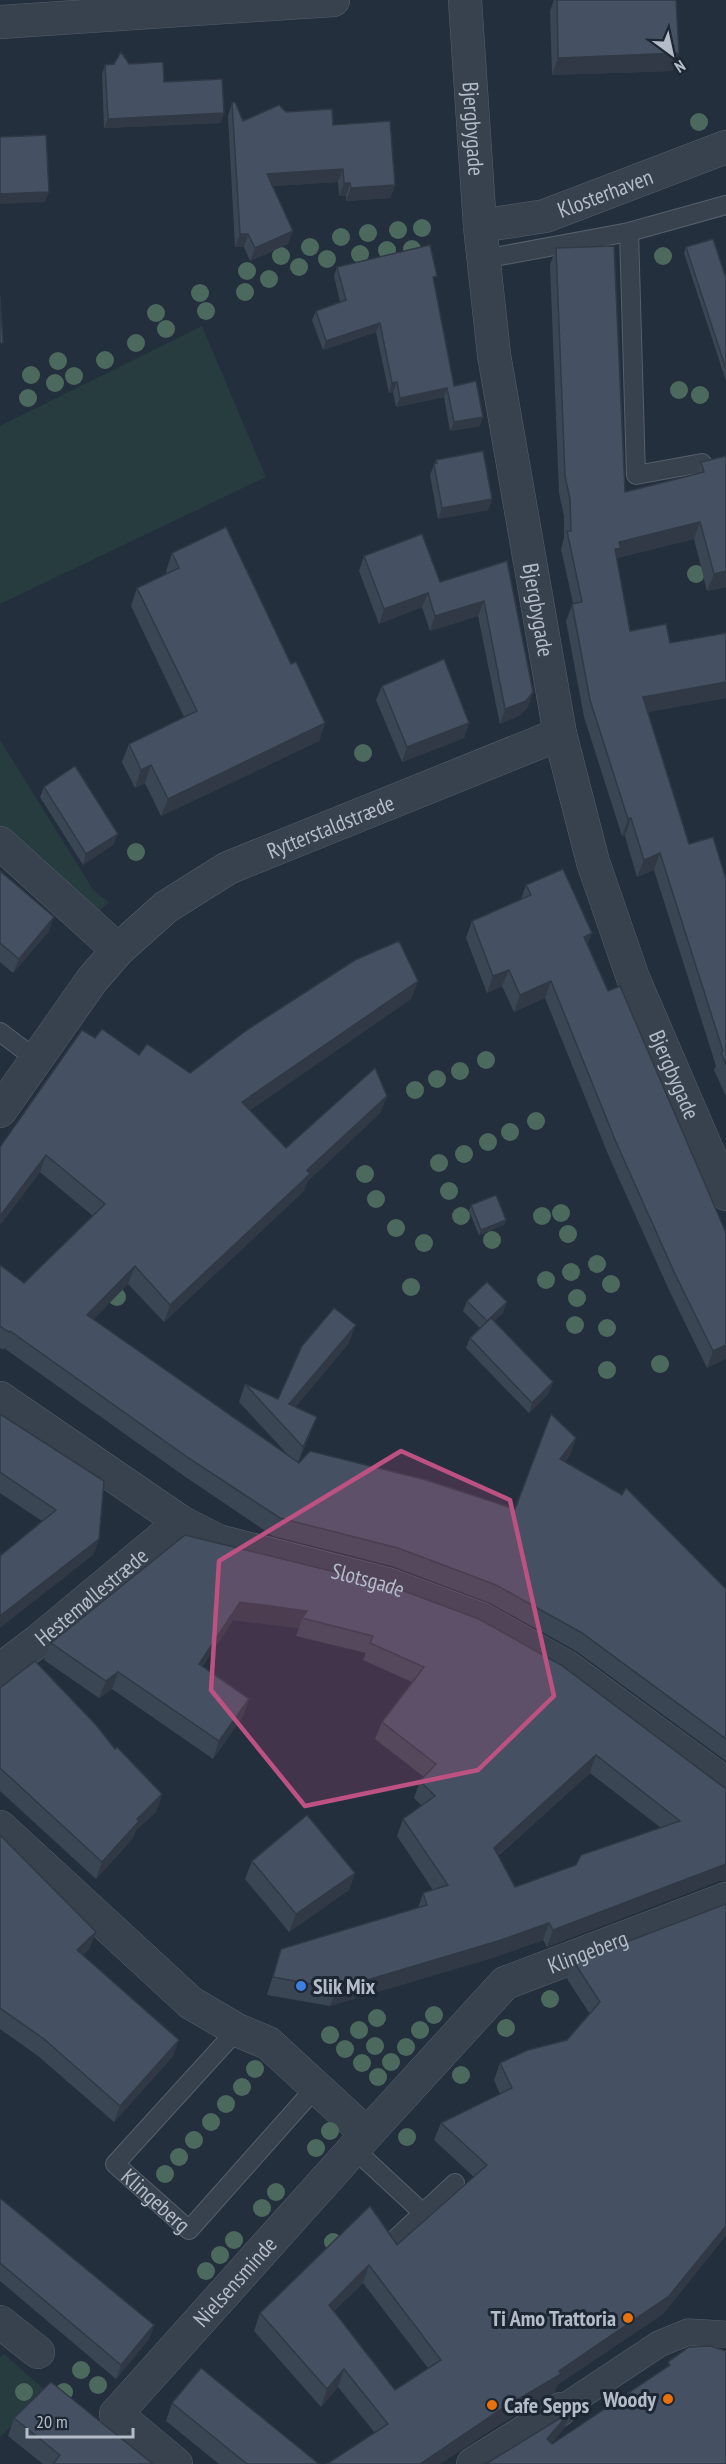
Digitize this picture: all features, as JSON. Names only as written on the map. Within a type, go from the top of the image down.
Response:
[{"type":"street","points":[[0,21],[333,0]]},
{"type":"street","name":"Bjergbygade","points":[[465,0],[480,226],[494,356],[560,734],[594,862],[633,978],[726,1194]]},
{"type":"street","name":"Klosterhaven","points":[[480,226],[545,216],[726,147]]},
{"type":"street","name":"Rytterstaldstræde","points":[[0,1111],[92,980],[118,950],[166,906],[228,868],[560,734]]},
{"type":"street","points":[[0,843],[118,950]]},
{"type":"street","name":"Slotsgade","points":[[0,1398],[181,1522],[218,1541],[387,1584],[481,1619],[565,1666],[726,1784]]},
{"type":"street","name":"Hestemøllestræde","points":[[0,1670],[181,1522]]},
{"type":"street","points":[[0,1827],[191,2003],[237,2030],[268,2043],[317,2086],[360,2141]]},
{"type":"street","name":"Klingeberg","points":[[360,2141],[505,1983],[726,1899]]},
{"type":"street","name":"Nielsensminde","points":[[176,2464],[116,2414],[360,2141]]},
{"type":"street","points":[[0,2322],[38,2352]]},
{"type":"street","points":[[474,2464],[659,2344],[688,2332],[725,2333]]},
{"type":"lane","points":[[484,259],[629,232],[726,205]]},
{"type":"lane","points":[[629,232],[636,474],[702,463]]},
{"type":"lane","points":[[0,1032],[36,1059]]},
{"type":"lane","name":"Klingeberg","points":[[237,2030],[115,2164],[189,2230],[317,2086]]},
{"type":"lane","points":[[360,2141],[423,2213]]},
{"type":"lane","points":[[392,2242],[456,2183]]},
{"type":"highlighted area","points":[[401,1451],[510,1500],[554,1696],[478,1770],[305,1806],[211,1690],[219,1561]]},
{"type":"green space","points":[[202,326],[266,477],[0,604],[0,426]]},
{"type":"green space","points":[[0,740],[94,891],[109,902],[78,930],[0,864]]},
{"type":"green space","points":[[4,2354],[47,2392],[0,2437],[0,2357]]},
{"type":"building","points":[[557,0],[676,0],[679,53],[558,58]]},
{"type":"building","points":[[121,52],[129,64],[163,62],[164,82],[222,79],[224,113],[108,119],[105,65],[114,64]]},
{"type":"building","points":[[235,102],[243,121],[279,105],[286,112],[332,109],[333,125],[390,121],[395,185],[351,188],[350,183],[344,183],[343,169],[267,174],[293,231],[255,248],[248,234],[240,234],[232,103]]},
{"type":"building","points":[[46,135],[49,192],[0,194],[0,137]]},
{"type":"building","points":[[713,239],[726,278],[726,369],[686,247]]},
{"type":"building","points":[[430,245],[437,276],[433,277],[454,386],[476,381],[483,417],[454,422],[447,388],[400,398],[397,382],[392,383],[380,323],[326,341],[316,311],[346,300],[337,267]]},
{"type":"building","points":[[614,246],[625,492],[704,472],[701,462],[726,456],[726,571],[714,574],[700,522],[619,542],[621,548],[615,549],[630,631],[666,624],[670,643],[726,633],[726,682],[643,697],[689,844],[713,837],[726,879],[726,1065],[660,853],[644,860],[631,818],[628,819],[590,700],[572,604],[582,602],[567,531],[571,531],[570,499],[565,476],[556,248]]},
{"type":"building","points":[[0,295],[3,343],[0,343]]},
{"type":"building","points":[[483,451],[492,499],[442,508],[434,464],[437,463],[436,460]]},
{"type":"building","points":[[226,527],[291,664],[296,662],[325,723],[168,799],[151,765],[141,770],[129,744],[197,711],[137,588],[179,568],[172,553]]},
{"type":"building","points":[[422,534],[440,582],[507,561],[533,692],[526,701],[505,709],[484,601],[435,616],[428,593],[384,609],[364,556]]},
{"type":"building","points":[[444,659],[469,723],[407,747],[382,686]]},
{"type":"building","points":[[75,766],[118,834],[86,854],[44,787]]},
{"type":"building","points":[[563,869],[592,933],[584,937],[608,991],[620,986],[726,1233],[726,1345],[713,1351],[675,1274],[616,1142],[551,981],[520,995],[509,970],[493,976],[472,921],[531,895],[526,885]]},
{"type":"building","points":[[0,871],[54,917],[19,959],[0,943]]},
{"type":"building","points":[[399,941],[418,981],[242,1102],[286,1148],[375,1068],[387,1096],[307,1170],[310,1174],[170,1305],[135,1266],[87,1315],[299,1463],[310,1451],[426,1480],[515,1509],[551,1414],[576,1438],[560,1459],[622,1495],[626,1488],[726,1589],[726,1739],[582,1633],[496,1585],[398,1548],[280,1518],[190,1459],[0,1326],[0,1265],[24,1283],[105,1204],[46,1155],[0,1216],[0,1147],[82,1030],[95,1038],[102,1029],[139,1055],[147,1044],[190,1073],[247,1030],[355,960]]},
{"type":"building","points":[[496,1195],[506,1220],[481,1230],[471,1205]]},
{"type":"building","points":[[487,1282],[507,1302],[487,1321],[467,1301]]},
{"type":"building","points":[[334,1308],[356,1325],[289,1404],[317,1417],[303,1447],[245,1384],[278,1399],[302,1346]]},
{"type":"building","points":[[491,1318],[553,1382],[532,1403],[470,1338]]},
{"type":"building","points":[[0,1414],[104,1481],[99,1539],[0,1616],[0,1556],[56,1510],[0,1472]]},
{"type":"building","points":[[185,1535],[388,1585],[479,1619],[561,1665],[726,1789],[726,1864],[553,1930],[549,1923],[498,1941],[337,1989],[273,1977],[281,1949],[427,1905],[423,1893],[448,1885],[403,1819],[435,1796],[420,1781],[436,1764],[382,1722],[424,1667],[370,1643],[373,1636],[302,1618],[307,1611],[240,1602],[199,1664],[249,1699],[219,1741],[118,1672],[106,1681],[51,1643]],"holes":[[[596,1755],[680,1821],[581,1855],[576,1865],[515,1887],[494,1848]]]},
{"type":"building","points":[[35,1661],[96,1725],[115,1749],[117,1747],[162,1794],[137,1819],[139,1821],[102,1862],[0,1768],[0,1688]]},
{"type":"building","points":[[307,1815],[355,1873],[296,1914],[252,1861]]},
{"type":"building","points":[[0,1835],[96,1932],[77,1950],[179,2040],[120,2106],[44,2039],[0,2008]]},
{"type":"building","points":[[726,1904],[726,2226],[669,2296],[559,2371],[561,2374],[503,2408],[420,2464],[327,2464],[388,2424],[344,2369],[327,2389],[260,2313],[370,2206],[397,2245],[487,2165],[441,2123],[512,2088],[500,2063],[528,2050],[567,2040],[600,2002],[574,1962]],"holes":[[[369,2265],[441,2360],[395,2390],[329,2305]]]},
{"type":"building","points":[[0,2198],[154,2325],[121,2365],[0,2263]]},
{"type":"building","points":[[710,2346],[726,2351],[726,2464],[482,2464],[489,2462],[570,2412],[547,2439],[552,2444],[670,2365],[668,2362],[689,2347]]},
{"type":"building","points":[[201,2368],[319,2464],[247,2464],[172,2403]]},
{"type":"building","points":[[51,2382],[153,2464],[53,2464],[60,2455],[14,2418]]},
{"type":"place","name":"Slik Mix","points":[[301,1986]]},
{"type":"place","name":"Ti Amo Trattoria","points":[[628,2318]]},
{"type":"place","name":"Woody","points":[[668,2399]]},
{"type":"place","name":"Cafe Sepps","points":[[492,2405]]}]
